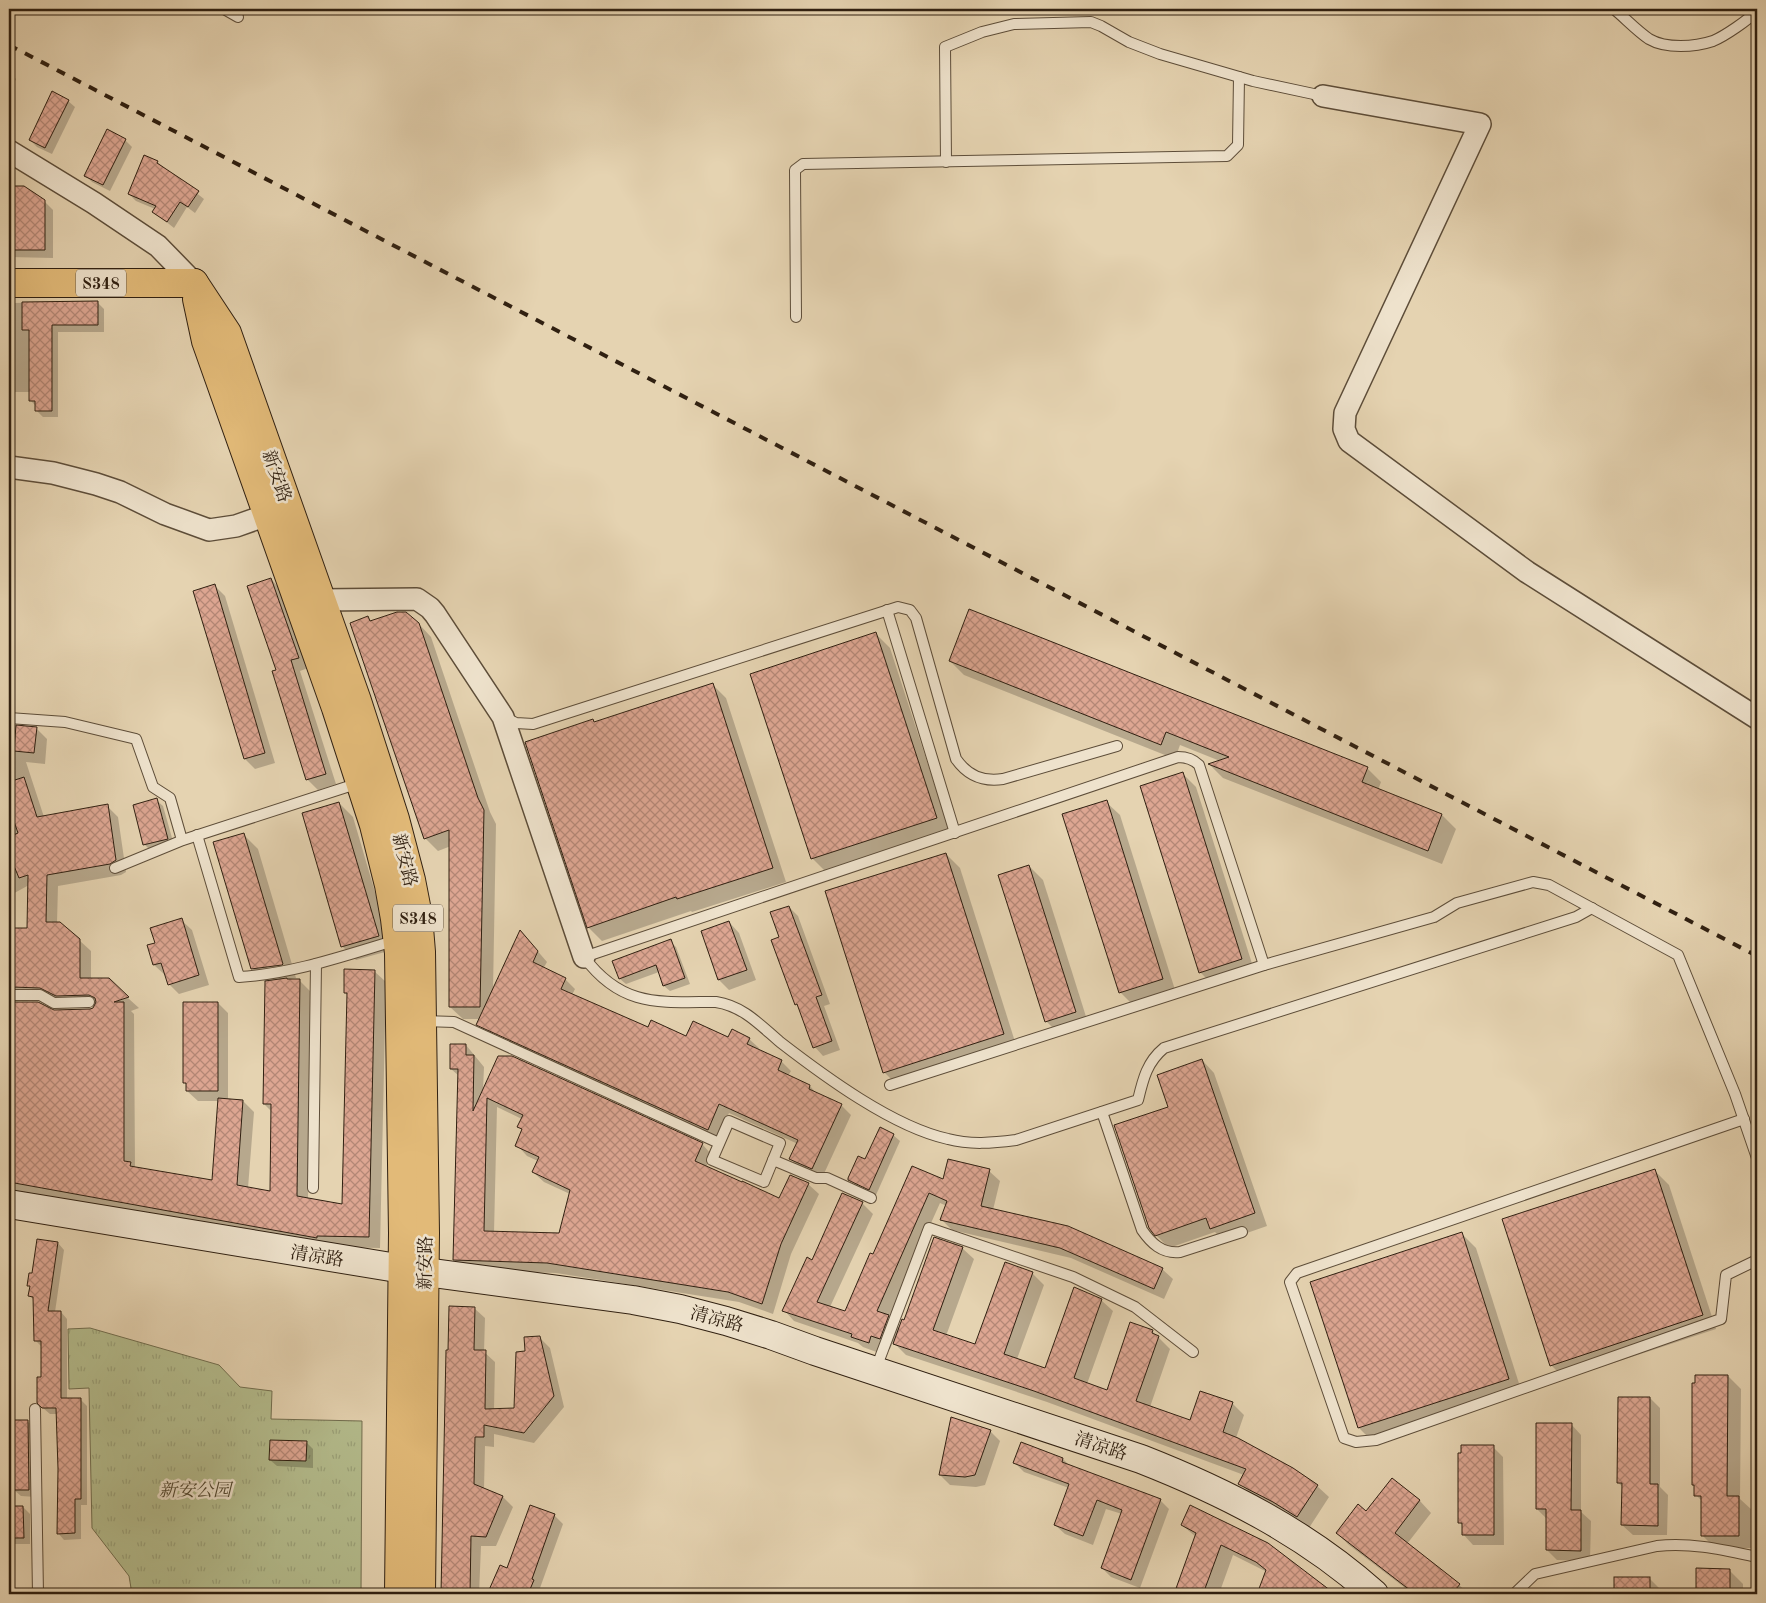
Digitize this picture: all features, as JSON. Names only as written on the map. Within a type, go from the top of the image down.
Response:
[{"type":"main road","name":"S348","points":[[9,283],[194,282]]},
{"type":"main road","name":"新安路","points":[[194,282],[206,341],[336,708],[382,855],[394,910],[399,953],[414,1271],[421,1594]]},
{"type":"main road","name":"新安路","points":[[194,282],[227,333],[357,701],[406,857],[418,916],[422,1022],[414,1271],[399,1594]]},
{"type":"street","points":[[1323,96],[1480,124],[1346,413],[1344,429],[1349,441],[1527,572],[1757,718]]},
{"type":"street","name":"新安路","points":[[9,151],[94,203],[158,246],[194,282]]},
{"type":"street","points":[[9,467],[53,472],[96,484],[120,492],[165,514],[209,530],[236,526],[268,515]]},
{"type":"street","points":[[321,600],[417,599],[435,614],[503,717],[584,958]]},
{"type":"street","name":"清凉路","points":[[9,1204],[414,1271],[582,1292],[680,1309],[771,1335],[1141,1459],[1202,1484],[1302,1538],[1374,1594]]},
{"type":"lane","points":[[224,9],[238,17]]},
{"type":"lane","points":[[1614,9],[1650,39],[1679,46],[1714,40],[1750,18],[1757,11]]},
{"type":"lane","points":[[946,162],[945,46],[982,32],[1014,24],[1091,22],[1144,48],[1239,77],[1323,96]]},
{"type":"lane","points":[[796,317],[795,170],[803,164],[1227,156],[1238,145],[1239,77]]},
{"type":"lane","points":[[503,717],[516,723],[533,724],[898,607],[905,608],[914,614],[916,618],[956,759],[967,772],[984,779],[1003,779],[1117,746]]},
{"type":"lane","points":[[887,610],[955,833]]},
{"type":"lane","points":[[9,718],[65,722],[136,739],[153,787],[170,798],[182,840]]},
{"type":"lane","points":[[1264,965],[1199,765],[1190,758],[1178,757],[584,958],[602,978],[619,990],[636,998],[662,1002],[716,1002],[743,1010],[780,1042],[844,1088],[912,1126],[934,1136],[965,1142],[999,1142],[1016,1140],[1138,1100],[1152,1059],[1164,1048],[1576,917],[1592,908]]},
{"type":"lane","points":[[115,868],[182,840],[360,783]]},
{"type":"lane","points":[[197,835],[239,978],[263,976],[316,964],[398,940]]},
{"type":"lane","points":[[890,1086],[1264,965],[1434,918],[1457,903],[1533,882],[1549,885],[1678,955],[1735,1094],[1757,1158]]},
{"type":"lane","points":[[313,1188],[316,964]]},
{"type":"lane","points":[[9,993],[12,995],[40,995],[54,1003],[89,1002]]},
{"type":"lane","points":[[422,1022],[454,1022],[719,1143]]},
{"type":"lane","points":[[1102,1112],[1142,1230],[1160,1249],[1172,1253],[1180,1252],[1242,1232]]},
{"type":"lane","points":[[1744,1119],[1297,1273],[1290,1282],[1344,1438],[1356,1442],[1376,1440],[1721,1319],[1726,1276],[1757,1260]]},
{"type":"lane","points":[[729,1121],[780,1143],[773,1160],[764,1182],[712,1160],[729,1121]]},
{"type":"lane","points":[[773,1160],[816,1178],[827,1178],[872,1198]]},
{"type":"lane","points":[[875,1371],[929,1228],[1073,1277],[1135,1307],[1193,1352]]},
{"type":"lane","points":[[35,1408],[38,1594]]},
{"type":"lane","points":[[1514,1594],[1535,1574],[1657,1546],[1694,1545],[1757,1557]]},
{"type":"green space","name":"新安公园","points":[[90,1328],[219,1365],[240,1387],[272,1391],[271,1419],[362,1421],[361,1594],[132,1594],[129,1576],[92,1528],[89,1388],[69,1389],[68,1329]]},
{"type":"building","points":[[52,91],[69,100],[45,148],[29,140]]},
{"type":"building","points":[[107,129],[126,139],[103,185],[84,176]]},
{"type":"building","points":[[144,155],[158,161],[157,163],[199,191],[188,207],[180,202],[167,222],[152,212],[156,206],[128,194]]},
{"type":"building","points":[[9,186],[24,186],[45,200],[45,250],[9,250]]},
{"type":"building","points":[[98,301],[98,325],[52,325],[52,411],[35,411],[35,401],[29,401],[29,330],[22,330],[22,302]]},
{"type":"building","points":[[271,578],[299,658],[291,660],[326,774],[306,780],[272,671],[276,670],[247,586]]},
{"type":"building","points":[[215,584],[265,753],[244,759],[193,591]]},
{"type":"building","points":[[969,609],[1368,767],[1362,782],[1442,814],[1428,851],[1208,764],[1229,757],[1166,732],[1161,745],[949,661]]},
{"type":"building","points":[[397,612],[406,612],[419,623],[478,798],[484,810],[480,1007],[449,1007],[449,830],[424,839],[350,623],[368,616],[370,621]]},
{"type":"building","points":[[876,632],[937,818],[811,859],[750,674]]},
{"type":"building","points":[[713,683],[773,868],[677,899],[676,897],[587,928],[525,742],[593,719],[594,722]]},
{"type":"building","points":[[16,725],[37,727],[34,753],[14,751]]},
{"type":"building","points":[[1183,772],[1242,959],[1199,973],[1140,786]]},
{"type":"building","points":[[24,777],[37,817],[108,804],[116,860],[110,864],[47,875],[46,922],[60,922],[80,939],[80,978],[109,978],[129,997],[114,1002],[124,1002],[124,1161],[131,1162],[130,1166],[212,1180],[218,1098],[243,1100],[237,1185],[270,1191],[271,1104],[263,1104],[265,981],[287,978],[300,979],[297,1196],[342,1204],[347,993],[344,993],[344,969],[375,970],[369,1237],[317,1236],[317,1238],[9,1182],[9,1141],[13,1142],[12,1002],[38,1002],[54,1010],[90,1009],[93,1008],[96,1002],[95,998],[89,995],[56,996],[40,988],[12,987],[12,928],[27,928],[28,875],[19,878],[9,854],[9,837],[18,833],[9,807],[9,782]]},
{"type":"building","points":[[157,798],[168,839],[143,845],[133,805]]},
{"type":"building","points":[[1107,800],[1163,979],[1119,993],[1062,814]]},
{"type":"building","points":[[339,802],[379,936],[341,947],[302,813]]},
{"type":"building","points":[[244,833],[282,965],[251,969],[213,842]]},
{"type":"building","points":[[946,853],[1004,1034],[883,1073],[825,891]]},
{"type":"building","points":[[1029,865],[1076,1012],[1045,1022],[998,875]]},
{"type":"building","points":[[789,906],[822,995],[816,997],[832,1041],[813,1048],[771,940],[779,937],[770,912]]},
{"type":"building","points":[[182,918],[199,975],[168,985],[161,963],[153,965],[147,945],[155,943],[150,928]]},
{"type":"building","points":[[729,921],[747,970],[718,980],[701,931]]},
{"type":"building","points":[[520,930],[538,951],[533,962],[566,978],[561,989],[648,1027],[651,1020],[686,1036],[693,1021],[728,1037],[732,1029],[750,1038],[747,1044],[782,1060],[778,1070],[810,1085],[809,1089],[842,1104],[812,1169],[789,1159],[798,1140],[719,1104],[708,1130],[476,1025]]},
{"type":"building","points":[[671,939],[685,978],[663,986],[656,965],[619,979],[612,961]]},
{"type":"building","points":[[183,1002],[218,1002],[218,1091],[186,1091],[186,1083],[183,1083]]},
{"type":"building","points":[[450,1044],[466,1044],[466,1055],[474,1055],[473,1111],[498,1056],[512,1056],[703,1143],[695,1161],[779,1198],[790,1175],[809,1183],[781,1244],[762,1304],[728,1292],[547,1263],[453,1260],[458,1069],[450,1069]],"holes":[[[487,1098],[523,1115],[517,1127],[522,1129],[515,1146],[539,1157],[532,1172],[570,1190],[559,1233],[484,1231]]]},
{"type":"building","points":[[1202,1059],[1255,1213],[1210,1229],[1206,1218],[1155,1236],[1149,1228],[1114,1125],[1168,1107],[1157,1075]]},
{"type":"building","points":[[880,1127],[894,1134],[869,1190],[848,1180],[848,1178],[858,1156],[865,1159]]},
{"type":"building","points":[[948,1159],[990,1169],[981,1206],[1068,1226],[1163,1268],[1154,1289],[1060,1248],[940,1220],[947,1201],[929,1193],[877,1311],[889,1315],[880,1339],[871,1336],[869,1343],[851,1337],[852,1334],[782,1311],[807,1257],[812,1260],[842,1193],[863,1202],[817,1302],[845,1311],[870,1253],[873,1254],[912,1166],[943,1179]]},
{"type":"building","points":[[1655,1169],[1703,1315],[1550,1366],[1502,1219]]},
{"type":"building","points":[[1462,1232],[1509,1379],[1358,1428],[1310,1282]]},
{"type":"building","points":[[934,1237],[963,1247],[933,1330],[975,1344],[1005,1262],[1033,1272],[1004,1354],[1045,1368],[1074,1287],[1102,1299],[1074,1378],[1107,1390],[1130,1322],[1153,1330],[1152,1333],[1159,1336],[1136,1401],[1190,1420],[1200,1391],[1233,1402],[1223,1432],[1238,1438],[1293,1468],[1318,1485],[1297,1517],[1238,1484],[1246,1469],[1034,1391],[893,1344],[902,1319],[904,1320]]},
{"type":"building","points":[[37,1239],[58,1242],[48,1311],[61,1311],[61,1398],[81,1398],[81,1499],[75,1499],[75,1533],[57,1534],[58,1469],[56,1408],[42,1408],[37,1403],[37,1377],[41,1377],[41,1341],[34,1341],[33,1297],[28,1296],[30,1286],[27,1286],[29,1273],[32,1273]]},
{"type":"building","points":[[449,1306],[475,1307],[474,1350],[486,1350],[485,1409],[514,1408],[516,1352],[525,1351],[524,1337],[540,1336],[554,1396],[524,1433],[484,1425],[484,1437],[475,1437],[474,1484],[503,1496],[486,1537],[471,1536],[470,1594],[441,1594],[446,1350],[448,1350]]},
{"type":"building","points":[[1695,1375],[1728,1375],[1727,1496],[1739,1496],[1739,1536],[1701,1536],[1701,1496],[1694,1496],[1694,1485],[1692,1485],[1692,1383],[1695,1383]]},
{"type":"building","points":[[1618,1397],[1650,1397],[1650,1484],[1658,1484],[1658,1526],[1621,1525],[1622,1483],[1617,1483]]},
{"type":"building","points":[[951,1417],[991,1430],[975,1475],[965,1477],[939,1475]]},
{"type":"building","points":[[11,1420],[28,1420],[29,1490],[13,1490]]},
{"type":"building","points":[[1536,1423],[1572,1423],[1571,1510],[1581,1510],[1581,1551],[1546,1550],[1546,1509],[1536,1509]]},
{"type":"building","points":[[270,1440],[307,1441],[306,1461],[269,1460]]},
{"type":"building","points":[[1021,1442],[1063,1458],[1062,1462],[1161,1499],[1131,1580],[1101,1568],[1122,1510],[1097,1500],[1083,1536],[1054,1525],[1069,1484],[1013,1463]]},
{"type":"building","points":[[1461,1445],[1494,1445],[1494,1535],[1462,1535],[1462,1523],[1458,1523],[1458,1453],[1461,1453]]},
{"type":"building","points":[[1392,1478],[1420,1500],[1395,1533],[1460,1584],[1452,1594],[1415,1594],[1336,1533],[1358,1504],[1366,1511]]},
{"type":"building","points":[[530,1505],[555,1514],[532,1579],[534,1580],[528,1594],[497,1594],[489,1590],[500,1565],[507,1568]]},
{"type":"building","points":[[1190,1505],[1268,1543],[1335,1594],[1257,1594],[1266,1570],[1256,1562],[1221,1545],[1203,1594],[1174,1594],[1196,1533],[1181,1525]]},
{"type":"building","points":[[9,1506],[23,1506],[24,1538],[9,1538]]},
{"type":"building","points":[[1696,1568],[1730,1569],[1730,1594],[1696,1594]]},
{"type":"building","points":[[1614,1577],[1650,1577],[1650,1594],[1614,1594]]},
{"type":"railway","points":[[9,45],[1757,956]]}]
